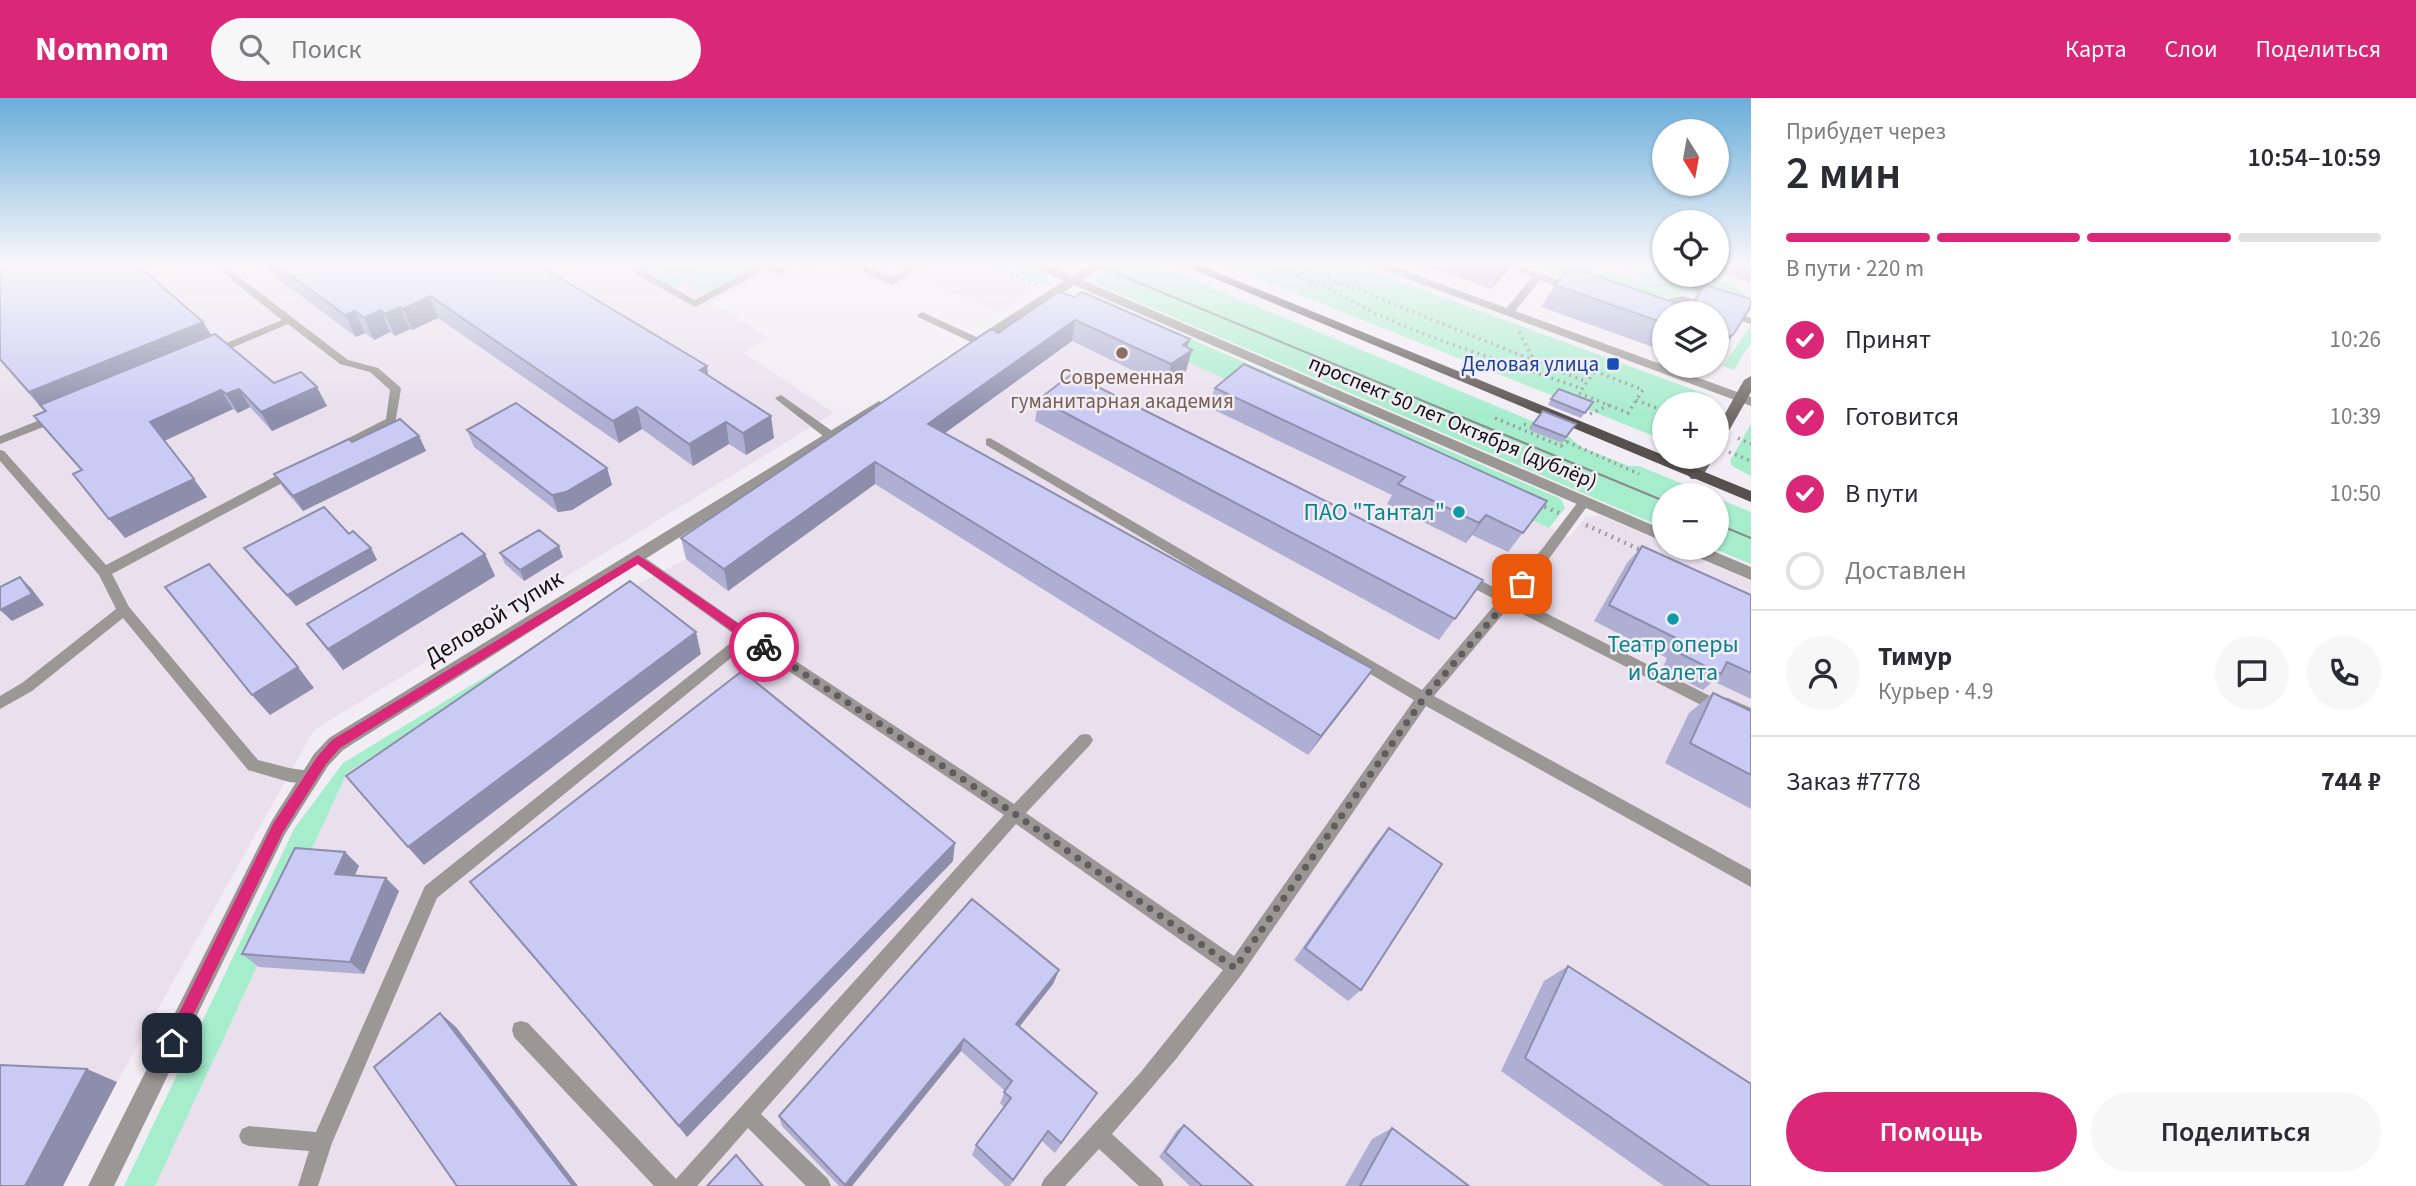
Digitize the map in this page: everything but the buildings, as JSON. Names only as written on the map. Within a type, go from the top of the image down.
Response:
[{"type":"main road","points":[[1306,314],[1751,497]]},
{"type":"street","points":[[956,356],[1023,314]]},
{"type":"street","name":"проспект 50 лет Октября (дублёр)","points":[[1150,314],[1652,531]]},
{"type":"street","points":[[1510,314],[1746,400]]},
{"type":"street","points":[[1729,423],[1746,400],[1751,380]]},
{"type":"street","name":"Деловой тупик","points":[[102,1186],[278,828],[336,744],[899,393]]},
{"type":"street","points":[[1696,475],[1700,469]]},
{"type":"street","points":[[1719,560],[1751,574]]},
{"type":"lane","points":[[281,314],[344,362],[374,370],[396,389],[391,421],[320,458]]},
{"type":"lane","points":[[922,314],[979,342]]},
{"type":"lane","points":[[1648,314],[1652,315]]},
{"type":"lane","points":[[1729,314],[1751,321]]},
{"type":"lane","points":[[201,357],[289,320]]},
{"type":"lane","points":[[781,398],[831,436]]},
{"type":"lane","points":[[0,440],[63,414]]},
{"type":"lane","points":[[990,442],[1424,698],[1751,879]]},
{"type":"lane","points":[[0,454],[104,572],[124,610],[253,765],[289,775],[311,777]]},
{"type":"lane","points":[[104,572],[308,465]]},
{"type":"lane","points":[[1051,1186],[1099,1136],[1235,968],[1424,698],[1508,600],[1585,501]]},
{"type":"lane","points":[[638,558],[748,637],[1015,814],[1235,968]]},
{"type":"lane","points":[[1448,570],[1709,702],[1728,704],[1751,715]]},
{"type":"lane","points":[[0,703],[27,687],[124,610]]},
{"type":"lane","points":[[308,1186],[322,1142],[431,892],[748,637]]},
{"type":"lane","points":[[683,1186],[1015,814],[1085,740]]},
{"type":"lane","points":[[521,1030],[668,1186]]},
{"type":"lane","points":[[747,1114],[821,1186]]},
{"type":"lane","points":[[249,1136],[322,1142]]},
{"type":"lane","points":[[1099,1136],[1154,1186]]},
{"type":"path","points":[[1380,314],[1461,349],[1582,389]]},
{"type":"path","points":[[1419,314],[1587,382]]},
{"type":"path","points":[[1508,314],[1534,360]]},
{"type":"path","points":[[1595,371],[1643,390],[1628,412],[1579,393],[1582,389],[1595,371]]},
{"type":"path","points":[[1636,400],[1652,406]]},
{"type":"path","points":[[1591,414],[1609,405]]},
{"type":"path","points":[[1495,418],[1562,446],[1565,441]]},
{"type":"path","points":[[1524,424],[1639,474]]},
{"type":"path","points":[[1738,438],[1751,444]]},
{"type":"path","points":[[1730,452],[1751,461]]},
{"type":"path","points":[[1527,499],[1649,553]]},
{"type":"shaded area","points":[[0,314],[729,314],[770,338],[744,353],[834,413],[314,730],[117,1082],[63,1186],[0,1186]]},
{"type":"shaded area","points":[[1078,314],[1569,537],[1586,517],[1601,516],[1652,538],[1652,560],[1702,560],[1751,581],[1751,1186],[155,1186],[347,773],[633,587],[686,559],[728,590]]},
{"type":"green space","points":[[1078,314],[1132,314],[1561,499],[1565,508],[1549,528]]},
{"type":"green space","points":[[1166,314],[1275,314],[1568,436],[1581,447],[1629,466],[1639,466],[1681,483],[1652,483],[1652,523]]},
{"type":"green space","points":[[1347,314],[1488,314],[1652,374],[1652,378],[1662,378],[1700,392],[1652,392],[1652,435]]},
{"type":"green space","points":[[1751,325],[1751,342],[1734,370],[1729,368],[1729,357]]},
{"type":"green space","points":[[1751,424],[1751,476],[1732,466],[1730,461]]},
{"type":"green space","points":[[1729,503],[1751,512],[1751,564],[1729,555]]},
{"type":"green space","points":[[633,587],[347,773],[155,1186],[124,1186],[294,829],[343,763]]},
{"type":"tram line","points":[[1213,314],[1652,496]]},
{"type":"tram line","points":[[1729,529],[1751,538]]},
{"type":"way so far","points":[[764,647],[1015,814],[1235,968],[1424,698],[1522,584]]},
{"type":"place","name":"Современная гуманитарная академия","points":[[1122,353]]},
{"type":"place","name":"Деловая улица","points":[[1613,364]]},
{"type":"place","name":"ПАО \"Тантал\"","points":[[1459,512]]},
{"type":"place","name":"Театр оперы и балета","points":[[1673,619]]},
{"type":"route","points":[[172,1043],[278,828],[321,760],[336,744],[638,558],[764,647]]}]
